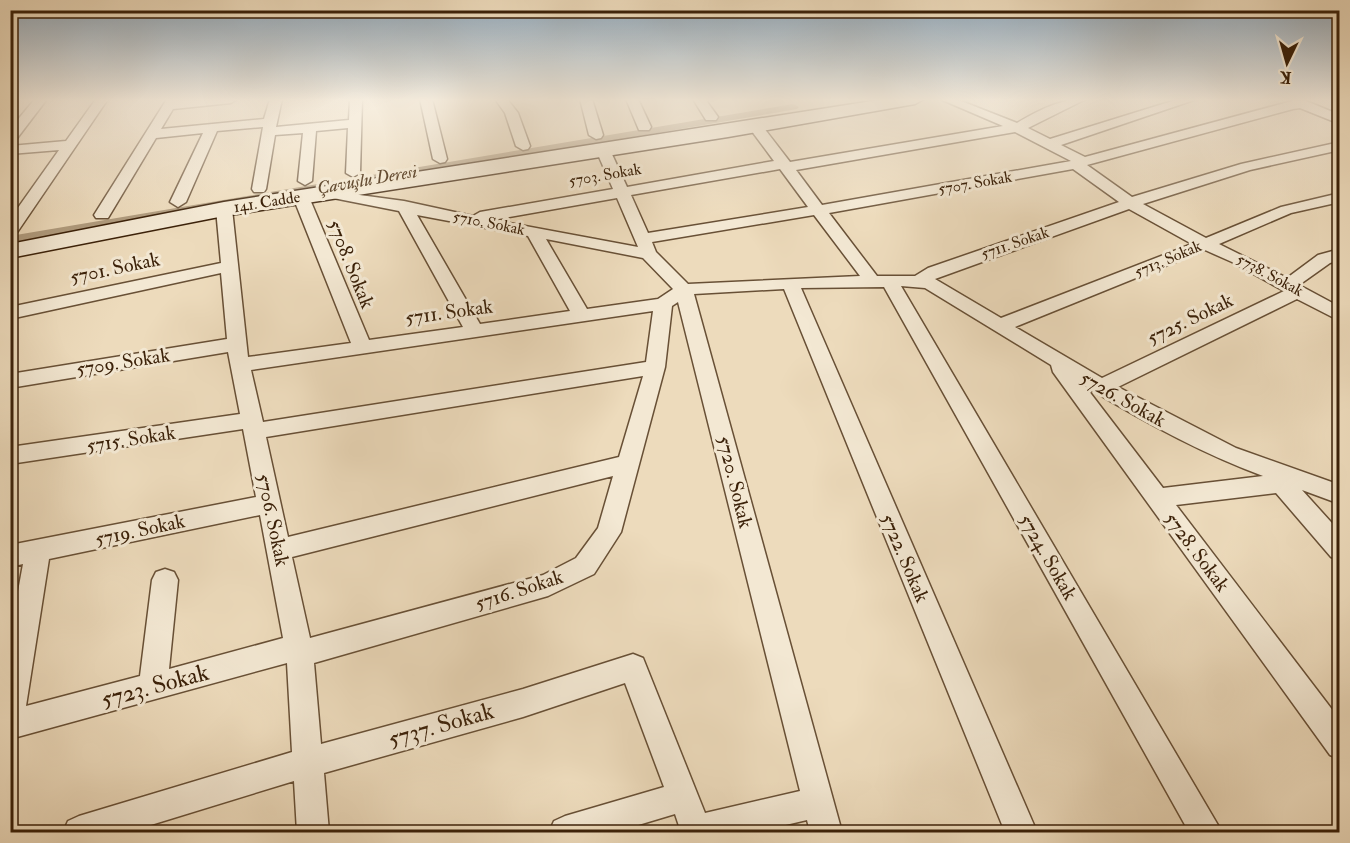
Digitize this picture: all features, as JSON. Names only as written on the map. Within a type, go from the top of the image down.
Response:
[{"type":"street","points":[[10,231],[75,138]]},
{"type":"street","points":[[102,215],[149,138]]},
{"type":"street","points":[[178,202],[207,138]]},
{"type":"street","points":[[259,189],[267,138]]},
{"type":"street","points":[[303,189],[309,138]]},
{"type":"street","points":[[353,138],[353,173]]},
{"type":"street","points":[[435,138],[440,159]]},
{"type":"street","points":[[520,138],[523,146]]},
{"type":"street","name":"5720. Sokak","points":[[599,138],[649,254],[684,290],[826,832]]},
{"type":"street","name":"141. Cadde","points":[[10,231],[178,202],[227,201],[259,189],[303,189],[328,193],[611,138]]},
{"type":"street","name":"141. Cadde","points":[[10,251],[227,201],[303,189],[353,173],[523,146],[635,138]]},
{"type":"street","name":"5724. Sokak","points":[[764,138],[818,209],[881,281],[1206,832]]},
{"type":"street","name":"5703. Sokak","points":[[469,219],[622,190],[953,138]]},
{"type":"street","name":"5738. Sokak","points":[[1038,138],[1080,163],[1130,203],[1206,244],[1238,258],[1340,315]]},
{"type":"street","points":[[1049,144],[1067,138]]},
{"type":"street","name":"5707. Sokak","points":[[642,239],[981,183],[1080,163],[1168,138]]},
{"type":"street","points":[[10,150],[70,145]]},
{"type":"street","name":"5711. Sokak","points":[[684,290],[790,282],[918,282],[934,272],[1130,203],[1246,167],[1340,146]]},
{"type":"street","name":"5708. Sokak","points":[[303,189],[362,347]]},
{"type":"street","name":"5710. Sokak","points":[[328,193],[649,254]]},
{"type":"street","name":"5713. Sokak","points":[[999,326],[1286,210],[1340,196]]},
{"type":"street","name":"5706. Sokak","points":[[227,201],[229,266],[239,354],[299,651],[313,832]]},
{"type":"street","points":[[404,206],[475,332]]},
{"type":"street","points":[[534,232],[582,317]]},
{"type":"street","name":"5725. Sokak","points":[[1101,387],[1294,288],[1324,259],[1340,254]]},
{"type":"street","name":"5701. Sokak","points":[[10,313],[229,266]]},
{"type":"street","name":"5722. Sokak","points":[[790,282],[1021,832]]},
{"type":"street","name":"5726. Sokak","points":[[918,282],[929,283],[1101,387],[1227,454],[1275,476],[1340,495]]},
{"type":"street","points":[[663,304],[684,290]]},
{"type":"street","name":"5711. Sokak","points":[[239,354],[362,347],[663,304]]},
{"type":"street","name":"5716. Sokak","points":[[299,651],[548,585],[585,566],[609,532],[655,367],[663,304]]},
{"type":"street","name":"5709. Sokak","points":[[10,381],[239,354]]},
{"type":"street","name":"5728. Sokak","points":[[1054,360],[1340,745]]},
{"type":"street","name":"5715. Sokak","points":[[10,456],[523,390],[655,367]]},
{"type":"street","points":[[279,550],[473,500],[628,464]]},
{"type":"street","points":[[1157,498],[1275,476],[1340,550]]},
{"type":"street","name":"5719. Sokak","points":[[10,556],[269,504]]},
{"type":"street","points":[[10,717],[38,551]]},
{"type":"street","points":[[153,687],[165,580]]},
{"type":"street","name":"5723. Sokak","points":[[10,725],[299,651]]},
{"type":"street","name":"5737. Sokak","points":[[79,832],[308,762],[523,703],[633,667],[697,832]]},
{"type":"street","points":[[565,832],[684,796]]},
{"type":"street","points":[[697,832],[818,802]]},
{"type":"waterway","name":"Çavuşlu Deresi","points":[[10,240],[608,138]]}]
